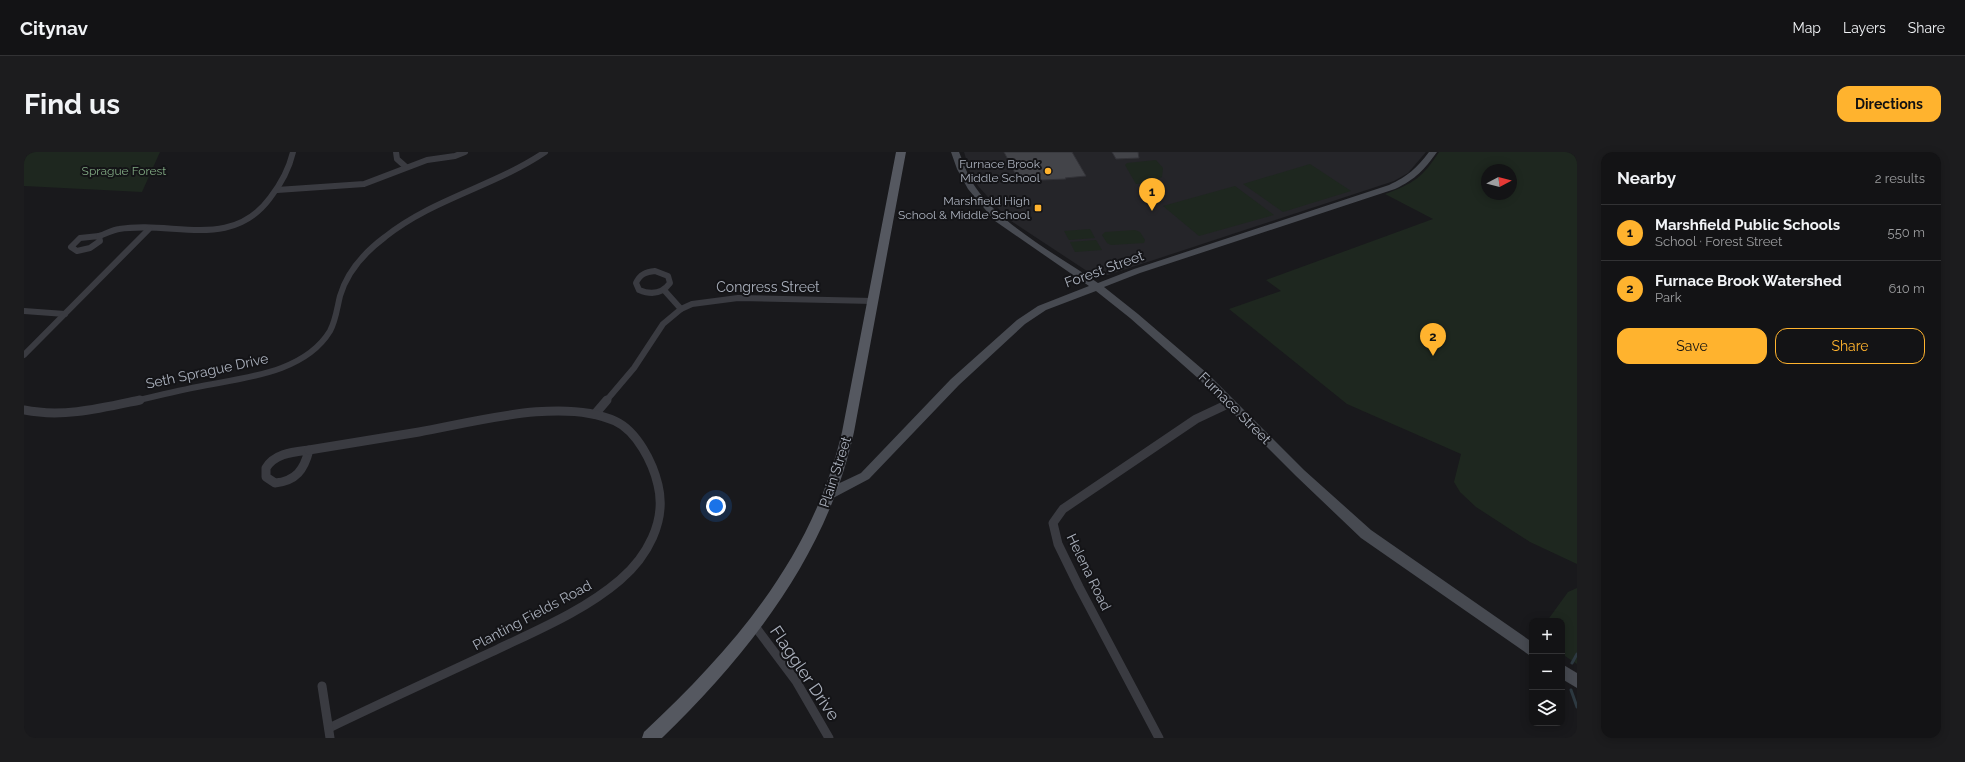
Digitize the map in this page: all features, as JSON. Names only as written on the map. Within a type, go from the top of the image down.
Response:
[{"type":"main road","name":"Plain Street","points":[[650,738],[702,687],[754,625],[794,566],[816,526],[830,493],[848,432],[901,152]]},
{"type":"street","points":[[99,236],[120,229],[201,231],[232,227],[254,218],[269,205],[289,169],[293,152]]},
{"type":"street","points":[[396,152],[397,159],[406,167]]},
{"type":"street","points":[[277,190],[364,184],[427,160],[455,156],[465,152]]},
{"type":"street","name":"Seth Sprague Drive","points":[[24,410],[50,414],[87,410],[264,373],[295,361],[318,345],[328,335],[333,325],[343,289],[351,273],[361,259],[382,239],[412,218],[514,172],[545,152]]},
{"type":"street","name":"Furnace Street","points":[[955,152],[968,182],[992,213],[1017,233],[1096,286],[1178,354],[1230,402],[1300,473],[1366,534],[1529,648]]},
{"type":"street","name":"Forest Street","points":[[830,493],[852,484],[865,476],[938,398],[1021,322],[1049,305],[1096,286],[1392,187],[1405,181],[1419,171],[1433,152]]},
{"type":"street","points":[[24,355],[149,229]]},
{"type":"street","points":[[660,272],[665,274],[670,280],[670,283],[664,290],[648,293],[639,290],[636,283],[640,276],[644,274],[660,272]]},
{"type":"street","points":[[664,290],[681,309]]},
{"type":"street","name":"Congress Street","points":[[595,414],[634,368],[663,324],[681,309],[702,301],[732,298],[873,301]]},
{"type":"street","points":[[24,312],[65,314]]},
{"type":"street","name":"Helena Road","points":[[1159,738],[1078,587],[1058,544],[1053,523],[1062,509],[1196,419],[1230,402]]},
{"type":"street","name":"Planting Fields Road","points":[[309,450],[305,466],[293,479],[275,482],[266,477],[266,468],[277,458],[289,453],[520,415],[565,411],[595,414],[614,420],[628,429],[650,462],[658,484],[662,505],[659,524],[648,547],[632,568],[607,590],[546,626],[329,733]]},
{"type":"street","name":"Flaggler Drive","points":[[754,625],[796,681],[829,738]]},
{"type":"street","points":[[1565,673],[1577,681]]},
{"type":"street","points":[[322,686],[329,733]]},
{"type":"shaded area","points":[[964,152],[1426,152],[1408,173],[1394,181],[1108,275],[1093,275],[1008,219],[978,186],[970,172]]},
{"type":"green space","name":"Sprague Forest","points":[[24,152],[160,152],[142,192],[24,186]]},
{"type":"green space","points":[[1439,152],[1577,152],[1577,564],[1530,542],[1476,507],[1460,492],[1454,482],[1461,454],[1347,404],[1229,309],[1281,291],[1266,280],[1433,219],[1385,194],[1410,183],[1428,168]]},
{"type":"green space","points":[[1156,160],[1163,168],[1162,177],[1149,183],[1136,184],[1125,165],[1127,163]]},
{"type":"green space","points":[[1310,164],[1351,191],[1283,212],[1243,184]]},
{"type":"green space","points":[[1235,186],[1274,215],[1199,236],[1163,206]]},
{"type":"green space","points":[[1090,229],[1095,238],[1069,240],[1064,231]]},
{"type":"green space","points":[[1135,230],[1140,232],[1145,240],[1144,243],[1111,245],[1107,243],[1102,235],[1105,232]]},
{"type":"green space","points":[[1096,240],[1102,250],[1075,252],[1070,242]]},
{"type":"green space","points":[[1577,588],[1577,664],[1565,656],[1565,618],[1549,618],[1568,592]]},
{"type":"building","name":"Furnace Brook Middle School","points":[[1004,152],[1072,152],[1086,176],[1065,178],[1066,179],[1019,181]]},
{"type":"building","points":[[1112,152],[1138,152],[1139,158],[1116,159]]},
{"type":"waterway","points":[[1572,663],[1577,654]]},
{"type":"waterway","points":[[1571,690],[1577,707]]},
{"type":"place","name":"Furnace Brook Middle School","points":[[1048,171]]},
{"type":"place","name":"Marshfield High School & Middle School","points":[[1038,208]]},
{"type":"place","name":"Marshfield Public Schools","points":[[1152,211]]},
{"type":"place","name":"Furnace Brook Watershed","points":[[1433,356]]}]
